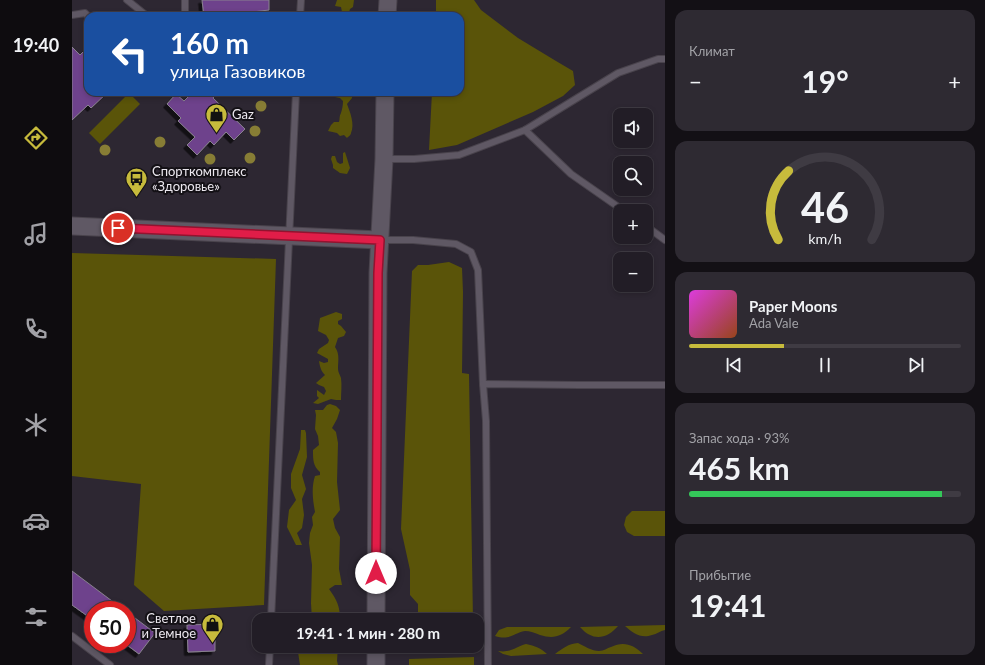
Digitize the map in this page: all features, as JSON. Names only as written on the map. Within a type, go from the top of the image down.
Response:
[{"type":"main road","points":[[387,12],[388,0]]},
{"type":"main road","points":[[376,613],[378,273],[384,159],[385,96]]},
{"type":"main road","points":[[72,226],[380,240]]},
{"type":"main road","points":[[376,653],[376,665]]},
{"type":"lane","points":[[126,0],[142,12]]},
{"type":"lane","points":[[185,0],[185,12]]},
{"type":"lane","points":[[300,12],[301,0]]},
{"type":"lane","points":[[72,15],[84,13]]},
{"type":"lane","points":[[384,159],[414,159],[459,155],[525,130],[618,73],[665,58]]},
{"type":"lane","points":[[271,613],[296,96]]},
{"type":"lane","points":[[525,130],[571,174],[614,204]]},
{"type":"lane","points":[[653,231],[665,240]]},
{"type":"lane","points":[[380,240],[413,240],[456,244],[471,252],[478,270],[486,421],[488,665]]},
{"type":"lane","points":[[483,384],[665,385]]},
{"type":"lane","points":[[72,636],[110,665]]},
{"type":"lane","points":[[269,665],[270,653]]},
{"type":"shaded area","points":[[337,0],[354,0],[353,7],[349,12],[342,12],[341,7],[335,6]]},
{"type":"shaded area","points":[[436,0],[474,0],[481,10],[518,38],[573,71],[575,85],[563,96],[533,112],[457,145],[429,150],[432,96],[464,96],[464,12],[436,12]]},
{"type":"shaded area","points":[[126,96],[132,96],[140,104],[100,144],[89,133]]},
{"type":"shaded area","points":[[352,96],[347,104],[352,118],[352,129],[351,134],[347,138],[344,135],[340,136],[337,133],[328,131],[334,122],[339,122],[341,113],[343,101],[340,98],[335,97]]},
{"type":"shaded area","points":[[345,152],[350,168],[347,174],[340,173],[333,168],[331,159],[332,156],[335,156],[337,162],[340,164],[343,163],[343,153]]},
{"type":"shaded area","points":[[72,253],[276,259],[264,605],[164,611],[134,585],[141,484],[72,476]]},
{"type":"shaded area","points":[[449,262],[462,268],[462,373],[469,374],[473,613],[418,613],[418,604],[410,595],[410,570],[401,529],[412,271],[418,265]]},
{"type":"shaded area","points":[[336,312],[342,314],[342,319],[338,321],[338,324],[346,332],[344,336],[338,338],[335,347],[338,355],[338,370],[341,378],[341,400],[331,399],[318,404],[313,403],[319,398],[317,396],[317,390],[324,395],[326,391],[324,387],[316,383],[325,375],[321,369],[319,361],[324,363],[328,362],[328,359],[317,353],[319,349],[328,343],[329,340],[326,335],[318,331],[320,318]]},
{"type":"shaded area","points":[[330,404],[336,406],[340,410],[332,428],[336,432],[338,443],[337,482],[340,510],[333,519],[335,528],[340,537],[339,569],[342,585],[335,585],[329,589],[338,603],[339,613],[312,613],[312,565],[309,543],[313,525],[312,517],[315,512],[313,485],[315,476],[320,475],[313,457],[313,450],[319,445],[318,436],[315,429],[315,410],[323,410]]},
{"type":"shaded area","points":[[301,430],[305,430],[306,433],[307,457],[302,475],[306,489],[302,499],[304,515],[302,528],[297,533],[302,545],[296,545],[287,527],[289,510],[296,500],[291,488],[291,474],[300,449]]},
{"type":"shaded area","points":[[632,511],[665,511],[665,536],[634,536],[627,532],[624,525],[626,517]]},
{"type":"shaded area","points":[[665,625],[665,630],[648,636],[641,636],[634,633],[625,626]]},
{"type":"shaded area","points":[[618,626],[609,634],[599,637],[589,635],[580,627]]},
{"type":"shaded area","points":[[507,627],[571,627],[564,633],[553,637],[525,631],[504,638],[495,636],[499,630]]},
{"type":"shaded area","points":[[578,643],[596,651],[602,651],[615,645],[628,644],[643,654],[555,654],[568,645]]},
{"type":"shaded area","points":[[526,644],[538,648],[547,654],[511,656],[498,651],[510,650]]},
{"type":"shaded area","points":[[298,653],[338,653],[338,665],[300,665]]},
{"type":"shaded area","points":[[474,657],[474,665],[409,665],[409,659]]},
{"type":"building","points":[[202,0],[269,0],[269,10],[252,12],[204,12]]},
{"type":"building","points":[[72,47],[80,55],[84,51],[84,96],[104,96],[91,108],[88,105],[72,120]]},
{"type":"building","points":[[174,96],[178,96],[184,101],[189,96],[215,96],[213,98],[245,129],[234,140],[226,132],[214,145],[210,141],[197,155],[187,145],[195,137],[178,121],[181,118],[167,104]]},
{"type":"building","points":[[72,571],[112,601],[84,601],[84,614],[72,605]]},
{"type":"building","points":[[136,619],[155,633],[139,654],[136,652]]},
{"type":"building","points":[[215,624],[215,651],[188,652],[187,625]]},
{"type":"place","name":"Gaz","points":[[217,134]]},
{"type":"place","name":"Спорткомплекс «Здоровье»","points":[[137,198]]},
{"type":"place","name":"Светлое и Темное","points":[[212,644]]},
{"type":"route","points":[[118,228],[380,240],[378,273],[376,573]]}]
